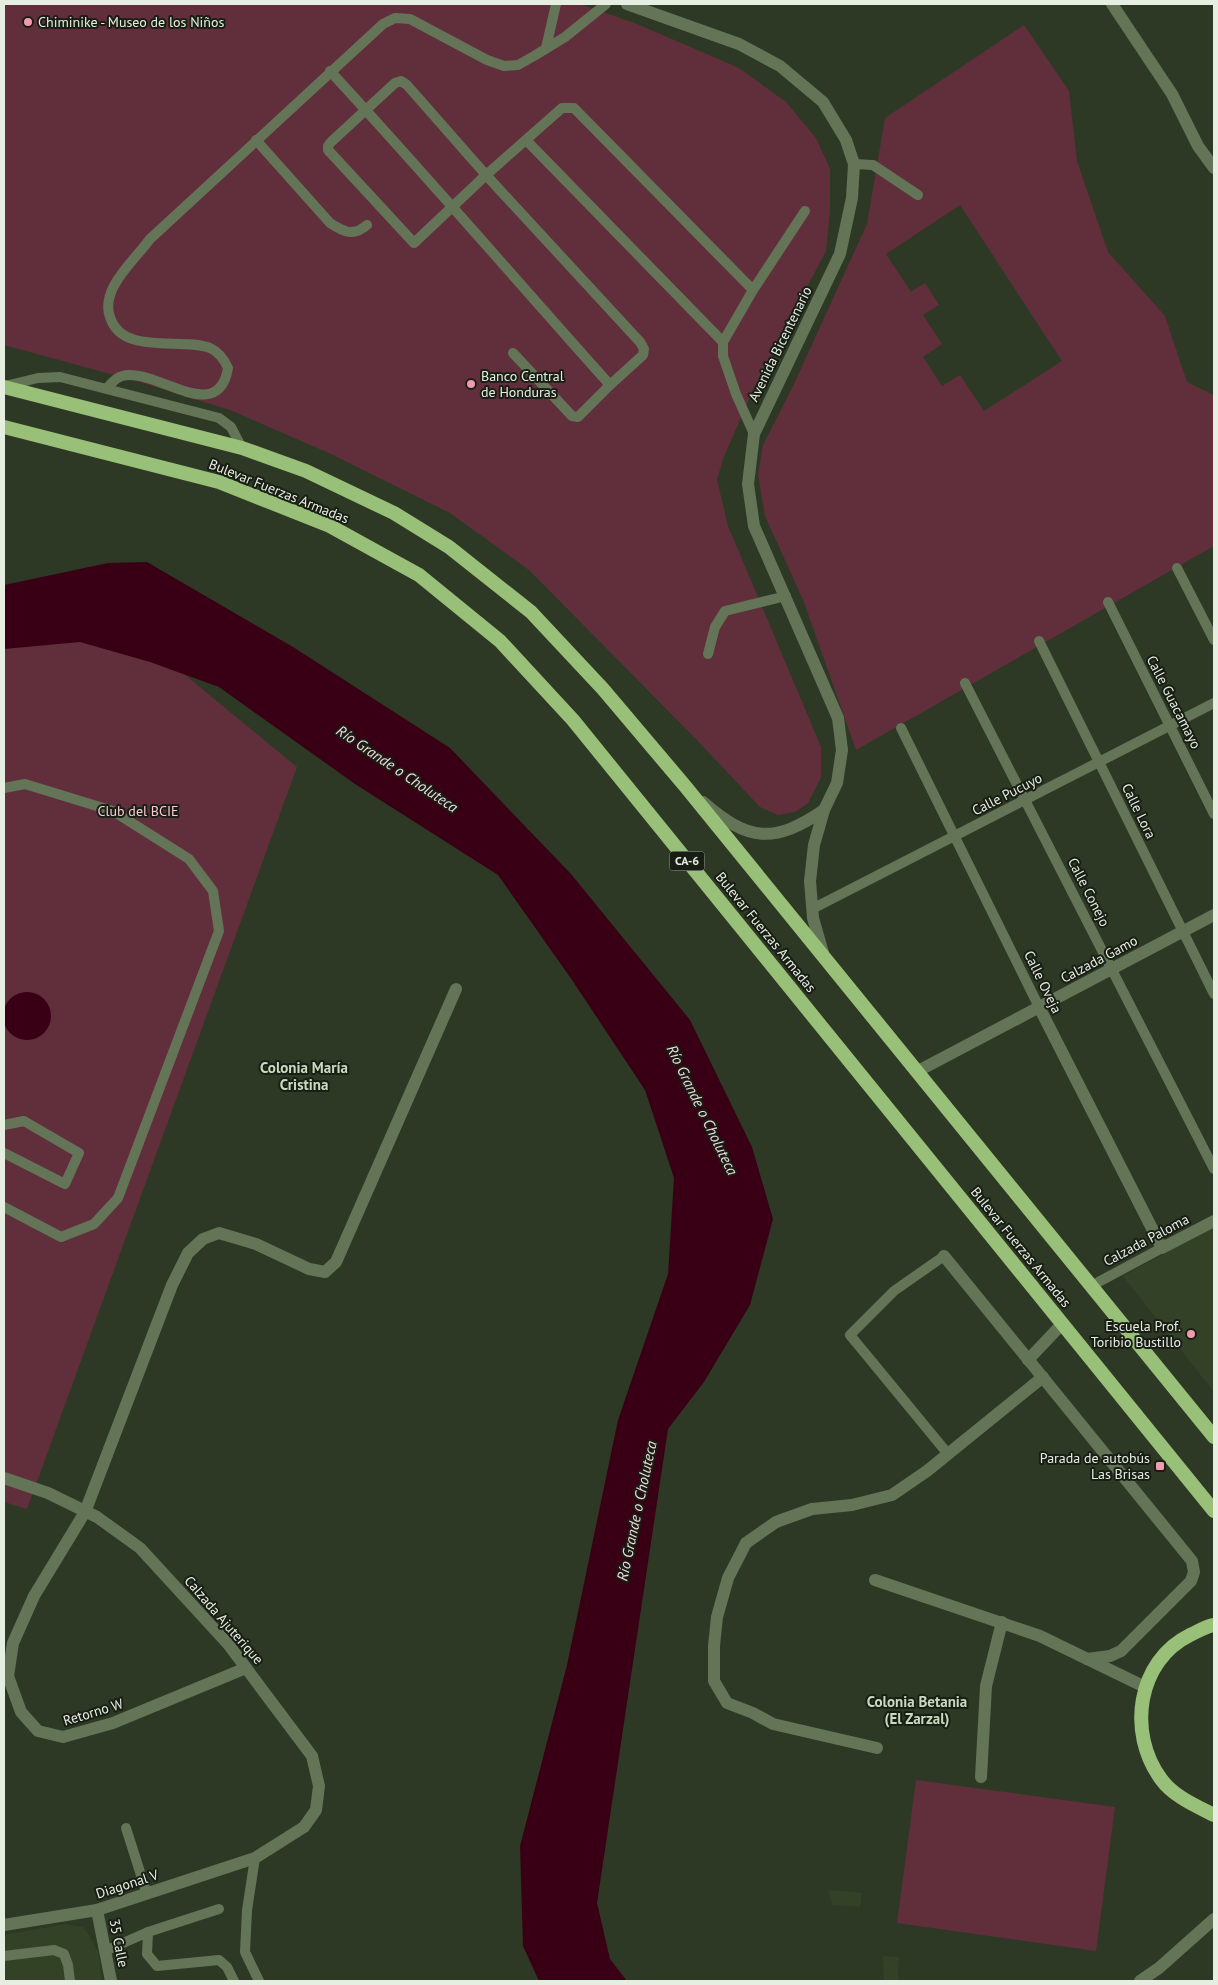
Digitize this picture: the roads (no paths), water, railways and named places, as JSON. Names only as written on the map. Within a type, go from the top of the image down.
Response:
[{"type":"highway","name":"Bulevar Fuerzas Armadas","points":[[4,387],[242,448],[306,471],[394,513],[449,546],[531,612],[604,689],[685,786],[823,953],[1214,1437]]},
{"type":"highway","name":"Bulevar Fuerzas Armadas","points":[[4,427],[219,482],[330,526],[419,575],[500,641],[573,720],[1214,1511]]},
{"type":"highway","points":[[1214,1625],[1180,1640],[1164,1654],[1154,1667],[1145,1687],[1141,1703],[1143,1744],[1161,1780],[1190,1803],[1214,1815]]},
{"type":"street","name":"Avenida Bicentenario","points":[[628,4],[739,44],[780,66],[824,102],[846,140],[854,164],[852,198],[840,254],[754,434],[748,484],[754,526],[838,718],[842,750],[837,783],[824,810],[814,845],[810,882],[812,909],[823,953]]},
{"type":"street","points":[[1112,4],[1172,94],[1198,146],[1214,168]]},
{"type":"street","name":"Avenida Bicentenario","points":[[685,786],[721,818],[739,828],[759,834],[780,834],[801,826],[824,810]]},
{"type":"street","name":"Calzada Gamo","points":[[918,1071],[1214,915]]},
{"type":"street","name":"Retorno W","points":[[246,1668],[113,1723],[63,1738],[38,1731],[21,1712],[8,1676],[13,1644],[34,1596],[85,1512],[172,1285],[188,1253],[203,1239],[219,1234],[256,1244],[309,1269],[325,1272],[336,1262],[456,989]]},
{"type":"street","name":"Calle Oveja","points":[[1039,1007],[1162,1248]]},
{"type":"street","name":"Calzada Paloma","points":[[1162,1248],[1214,1221]]},
{"type":"street","points":[[944,1256],[1192,1561],[1194,1572],[1191,1580],[1122,1651],[1110,1656],[1087,1659]]},
{"type":"street","points":[[1028,1360],[1062,1324]]},
{"type":"street","points":[[877,1748],[773,1724],[753,1713],[727,1703],[714,1681],[714,1646],[717,1617],[728,1578],[746,1543],[776,1522],[812,1510],[852,1505],[892,1495],[948,1454],[1043,1377]]},
{"type":"street","name":"Calzada Ajuterique","points":[[4,1478],[48,1493],[85,1512],[140,1548],[228,1644],[312,1756],[319,1786],[316,1810],[304,1827],[255,1858]]},
{"type":"street","points":[[875,1580],[1040,1636],[1145,1687]]},
{"type":"street","points":[[981,1777],[986,1686],[1002,1622]]},
{"type":"street","name":"Diagonal V","points":[[4,1925],[97,1910],[255,1858]]},
{"type":"street","name":"35 Calle","points":[[97,1910],[111,1981]]},
{"type":"street","points":[[1140,1981],[1159,1968],[1214,1919]]},
{"type":"lane","points":[[546,48],[556,4]]},
{"type":"lane","points":[[107,388],[115,378],[133,374],[199,395],[212,394],[224,381],[228,368],[220,354],[213,349],[154,343],[128,337],[114,326],[108,311],[108,304],[114,285],[150,239],[365,38],[383,24],[395,18],[410,19],[487,60],[504,66],[518,65],[565,37],[606,4]]},
{"type":"lane","points":[[330,71],[610,385]]},
{"type":"lane","points":[[513,353],[572,416],[578,417],[643,355],[644,349],[486,175],[407,85],[401,80],[395,83],[331,142],[328,150],[414,243],[486,175],[562,108],[574,108],[753,290]]},
{"type":"lane","points":[[256,140],[330,223],[344,232],[354,233],[367,225]]},
{"type":"lane","points":[[526,140],[724,342]]},
{"type":"lane","points":[[854,164],[873,165],[918,194]]},
{"type":"lane","points":[[754,434],[726,366],[723,356],[724,342],[753,290],[804,211]]},
{"type":"lane","points":[[4,387],[38,378],[60,377],[107,388],[219,418],[231,427],[242,448]]},
{"type":"lane","points":[[1177,568],[1214,640]]},
{"type":"lane","points":[[708,654],[715,627],[725,611],[786,596]]},
{"type":"lane","name":"Calle Guacamayo","points":[[1108,602],[1214,814]]},
{"type":"lane","name":"Calle Lora","points":[[1039,640],[1214,994]]},
{"type":"lane","name":"Calle Conejo","points":[[966,683],[1027,799],[1214,1169]]},
{"type":"lane","name":"Calle Pucuyo","points":[[812,909],[1214,703]]},
{"type":"lane","name":"Calle Oveja","points":[[901,728],[1039,1007]]},
{"type":"lane","points":[[4,788],[25,784],[112,811],[189,859],[213,891],[219,931],[118,1198],[94,1224],[61,1237],[4,1207]]},
{"type":"lane","points":[[4,1125],[24,1121],[79,1153],[64,1184],[4,1153]]},
{"type":"lane","name":"Calzada Paloma","points":[[1091,1286],[1162,1248]]},
{"type":"lane","points":[[944,1256],[894,1291],[850,1335],[948,1454]]},
{"type":"lane","points":[[126,1828],[146,1894]]},
{"type":"lane","points":[[255,1858],[247,1910],[245,1952],[259,1981]]},
{"type":"lane","points":[[105,1950],[148,1932],[219,1909]]},
{"type":"lane","points":[[148,1932],[147,1954],[157,1966],[219,1960],[227,1967],[234,1981]]},
{"type":"lane","points":[[4,1956],[54,1950],[64,1954],[68,1964],[70,1981]]},
{"type":"water","name":"Río Grande o Choluteca","points":[[147,562],[293,647],[450,748],[571,874],[690,1020],[752,1147],[773,1219],[750,1305],[704,1382],[668,1429],[597,1903],[610,1959],[627,1981],[539,1981],[523,1946],[520,1846],[567,1665],[618,1420],[668,1274],[674,1178],[645,1090],[572,980],[498,875],[355,784],[219,687],[150,662],[80,642],[4,649],[4,585],[108,563]]},
{"type":"water","points":[[27,992],[36,994],[44,999],[49,1007],[51,1016],[49,1025],[44,1033],[36,1038],[27,1040],[18,1038],[10,1033],[5,1025],[3,1016],[5,1007],[10,999],[18,994]]},
{"type":"place","name":"Chiminike - Museo de los Niños","points":[[28,22]]},
{"type":"place","name":"Banco Central de Honduras","points":[[471,384]]},
{"type":"place","name":"Escuela Prof. Toribio Bustillo","points":[[1191,1334]]},
{"type":"place","name":"Parada de autobús Las Brisas","points":[[1160,1466]]},
{"type":"district","name":"Colonia María Cristina","points":[[304,1076]]},
{"type":"district","name":"Colonia Betania (El Zarzal)","points":[[917,1710]]},
{"type":"park label","name":"Club del BCIE","points":[[138,811]]}]
